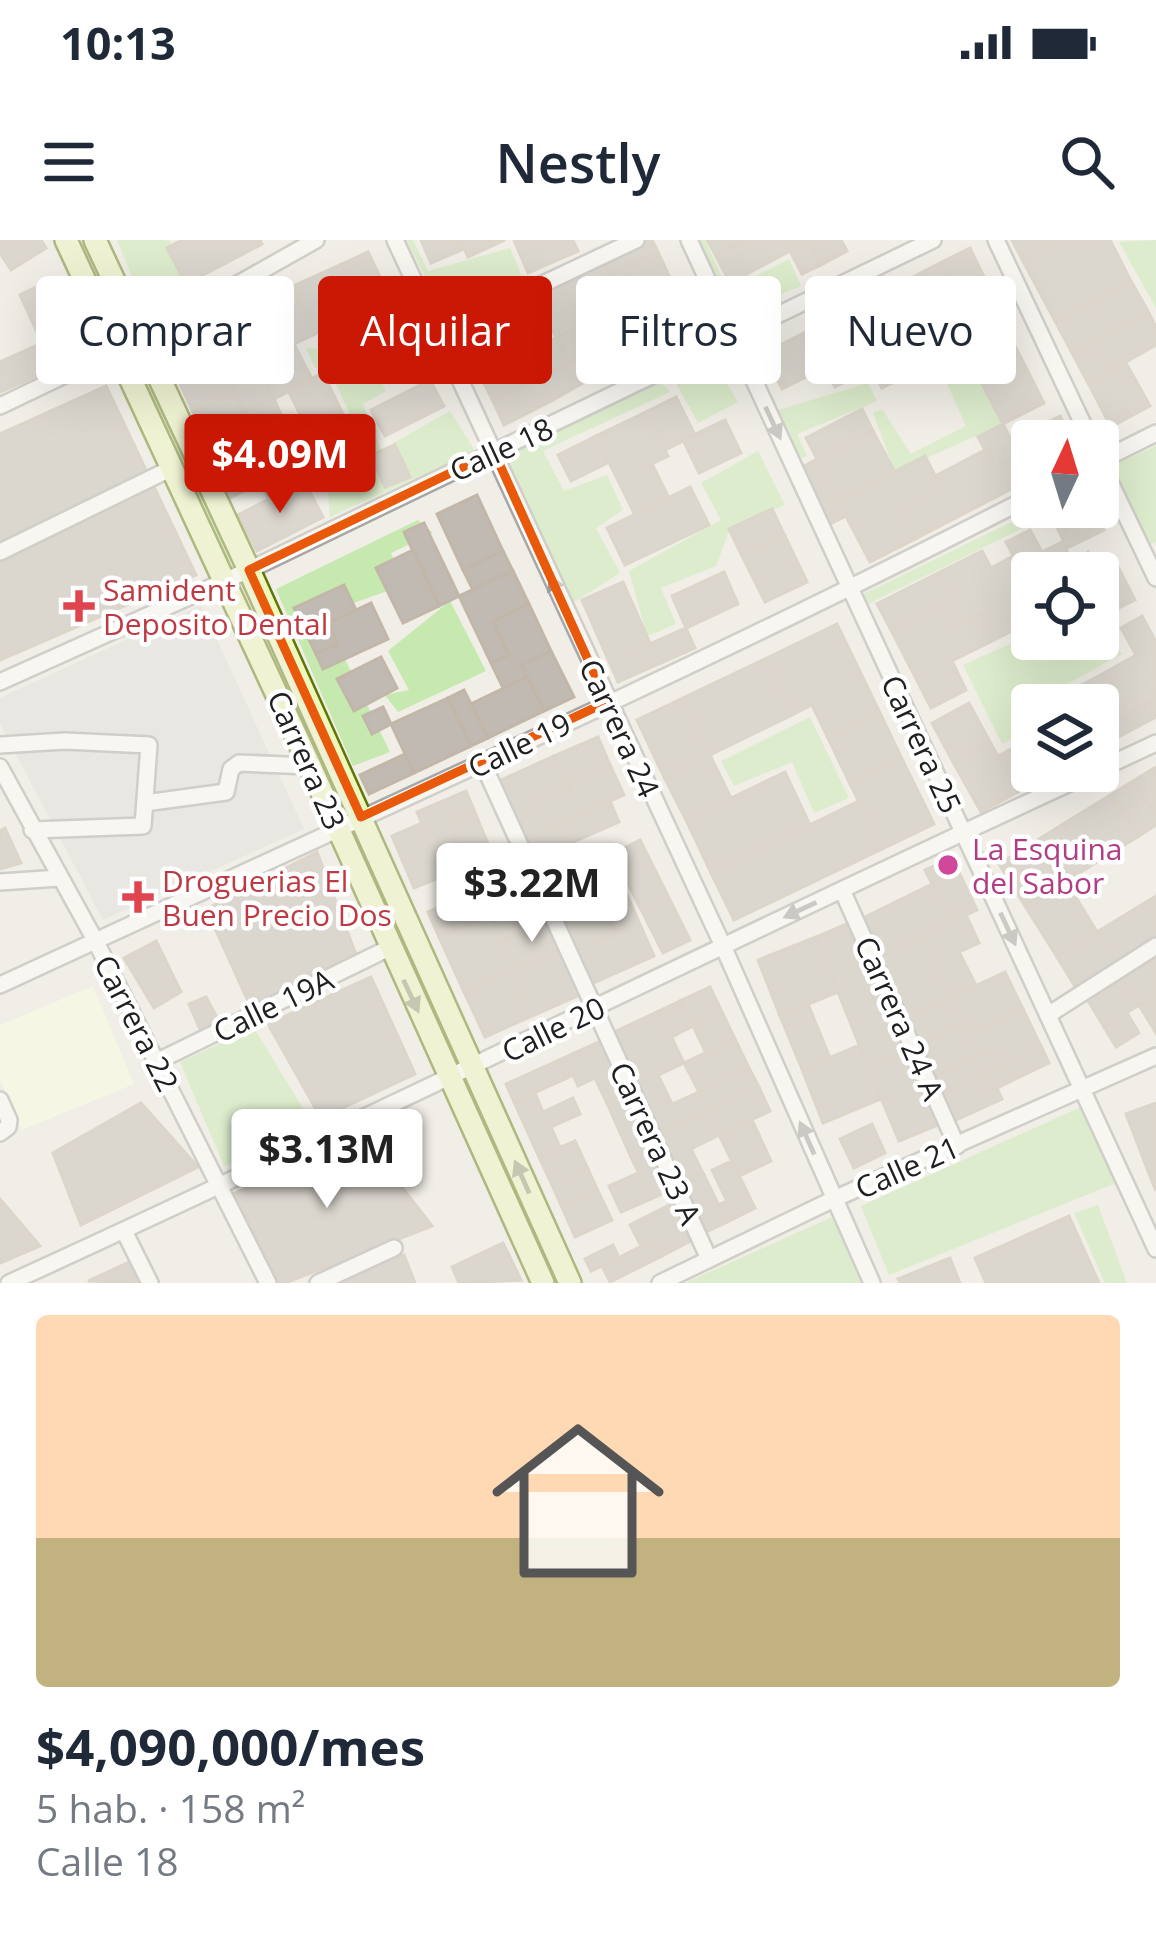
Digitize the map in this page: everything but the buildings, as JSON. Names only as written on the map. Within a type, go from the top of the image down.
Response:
[{"type":"street","name":"Carrera 23","points":[[66,240],[83,276]]},
{"type":"street","name":"Carrera 23","points":[[95,240],[111,276]]},
{"type":"street","points":[[252,276],[316,240]]},
{"type":"street","name":"Carrera 24","points":[[395,240],[412,276]]},
{"type":"street","points":[[552,280],[636,240]]},
{"type":"street","name":"Carrera 25","points":[[689,240],[705,276]]},
{"type":"street","name":"Calle 18","points":[[781,316],[933,240]]},
{"type":"street","points":[[996,240],[1081,420]]},
{"type":"street","points":[[0,406],[47,384]]},
{"type":"street","name":"Carrera 23","points":[[133,384],[543,1283]]},
{"type":"street","name":"Carrera 23","points":[[161,384],[570,1283]]},
{"type":"street","name":"Carrera 24","points":[[463,384],[723,946],[872,1283]]},
{"type":"street","name":"Calle 18","points":[[0,682],[226,581],[638,384]]},
{"type":"street","name":"Carrera 25","points":[[755,384],[1156,1249]]},
{"type":"street","points":[[1119,451],[1156,433]]},
{"type":"street","points":[[0,552],[172,468]]},
{"type":"street","points":[[1119,501],[1156,578]]},
{"type":"street","name":"Calle 19","points":[[0,985],[483,764],[1011,507]]},
{"type":"street","points":[[0,745],[65,741],[149,745],[143,826],[32,830]]},
{"type":"street","name":"Calle 20","points":[[1119,761],[1156,743]]},
{"type":"street","points":[[145,803],[226,792],[231,769],[239,763],[310,766]]},
{"type":"street","name":"Carrera 23 A","points":[[483,764],[709,1259]]},
{"type":"street","name":"Carrera 22","points":[[0,767],[95,940],[268,1283]]},
{"type":"street","name":"Calle 20","points":[[9,1283],[42,1276],[124,1231],[1051,792]]},
{"type":"street","points":[[0,881],[60,878]]},
{"type":"street","name":"Carrera 24 A","points":[[842,890],[957,1146]]},
{"type":"street","points":[[1048,1015],[1156,946]]},
{"type":"street","name":"Calle 19A","points":[[156,1062],[389,948]]},
{"type":"street","name":"Calle 21","points":[[660,1283],[834,1199],[1156,1056]]},
{"type":"street","points":[[0,1100],[9,1120],[0,1133]]},
{"type":"street","points":[[124,1231],[149,1283]]},
{"type":"street","points":[[318,1283],[394,1248]]},
{"type":"highlighted area","points":[[494,452],[607,702],[361,817],[249,570]]},
{"type":"shaded area","points":[[201,605],[304,829],[103,920],[0,724],[0,698]]},
{"type":"shaded area","points":[[93,986],[134,1084],[22,1130],[0,1079],[0,1025]]},
{"type":"green space","points":[[117,240],[169,240],[193,276],[132,276]]},
{"type":"green space","points":[[406,240],[413,240],[428,271],[510,248],[522,276],[425,276]]},
{"type":"green space","points":[[692,240],[705,240],[722,276],[709,276]]},
{"type":"green space","points":[[1156,240],[1156,308],[1119,242]]},
{"type":"green space","points":[[789,259],[801,286],[781,294],[781,276],[756,276]]},
{"type":"green space","points":[[306,348],[318,349],[318,367],[315,368]]},
{"type":"green space","points":[[142,384],[152,384],[231,562],[225,564]]},
{"type":"green space","points":[[336,384],[382,384],[386,391],[363,404],[381,450],[450,411],[475,451],[330,517],[326,467],[366,448]]},
{"type":"green space","points":[[651,384],[663,384],[670,392],[543,451],[564,491],[607,475],[623,510],[596,528],[620,573],[571,604],[504,457]]},
{"type":"green space","points":[[677,384],[727,384],[738,402],[698,423]]},
{"type":"green space","points":[[865,384],[877,401],[797,434],[807,456],[800,458],[778,410]]},
{"type":"green space","points":[[947,384],[982,384],[1003,424],[895,472],[873,413],[882,409],[911,454],[966,426]]},
{"type":"green space","points":[[1156,446],[1156,542],[1148,545],[1119,487],[1119,463]]},
{"type":"green space","points":[[758,451],[785,505],[730,529],[716,566],[661,588],[676,624],[647,636],[629,571],[721,520],[701,483]]},
{"type":"green space","points":[[418,520],[433,533],[391,553],[404,585],[323,614],[390,752],[353,766],[276,589]]},
{"type":"green space","points":[[1011,522],[1011,528],[1023,528],[862,607],[855,598]]},
{"type":"green space","points":[[450,601],[486,671],[398,712],[385,695],[409,690],[388,651]]},
{"type":"green space","points":[[1011,643],[1011,660],[1111,660],[1067,684],[1011,684],[1011,740],[1002,744],[963,665]]},
{"type":"green space","points":[[810,717],[849,798],[814,813],[792,762],[734,786],[721,761]]},
{"type":"green space","points":[[254,1028],[316,1130],[224,1166],[180,1062]]},
{"type":"green space","points":[[1081,1107],[1116,1183],[889,1275],[861,1206]]},
{"type":"green space","points":[[1098,1205],[1127,1283],[1105,1283],[1074,1213]]},
{"type":"green space","points":[[832,1217],[861,1283],[685,1283]]},
{"type":"place","name":"Samident Deposito Dental","points":[[79,606]]},
{"type":"place","name":"La Esquina del Sabor","points":[[948,865]]},
{"type":"place","name":"Droguerias El Buen Precio Dos","points":[[138,897]]}]
